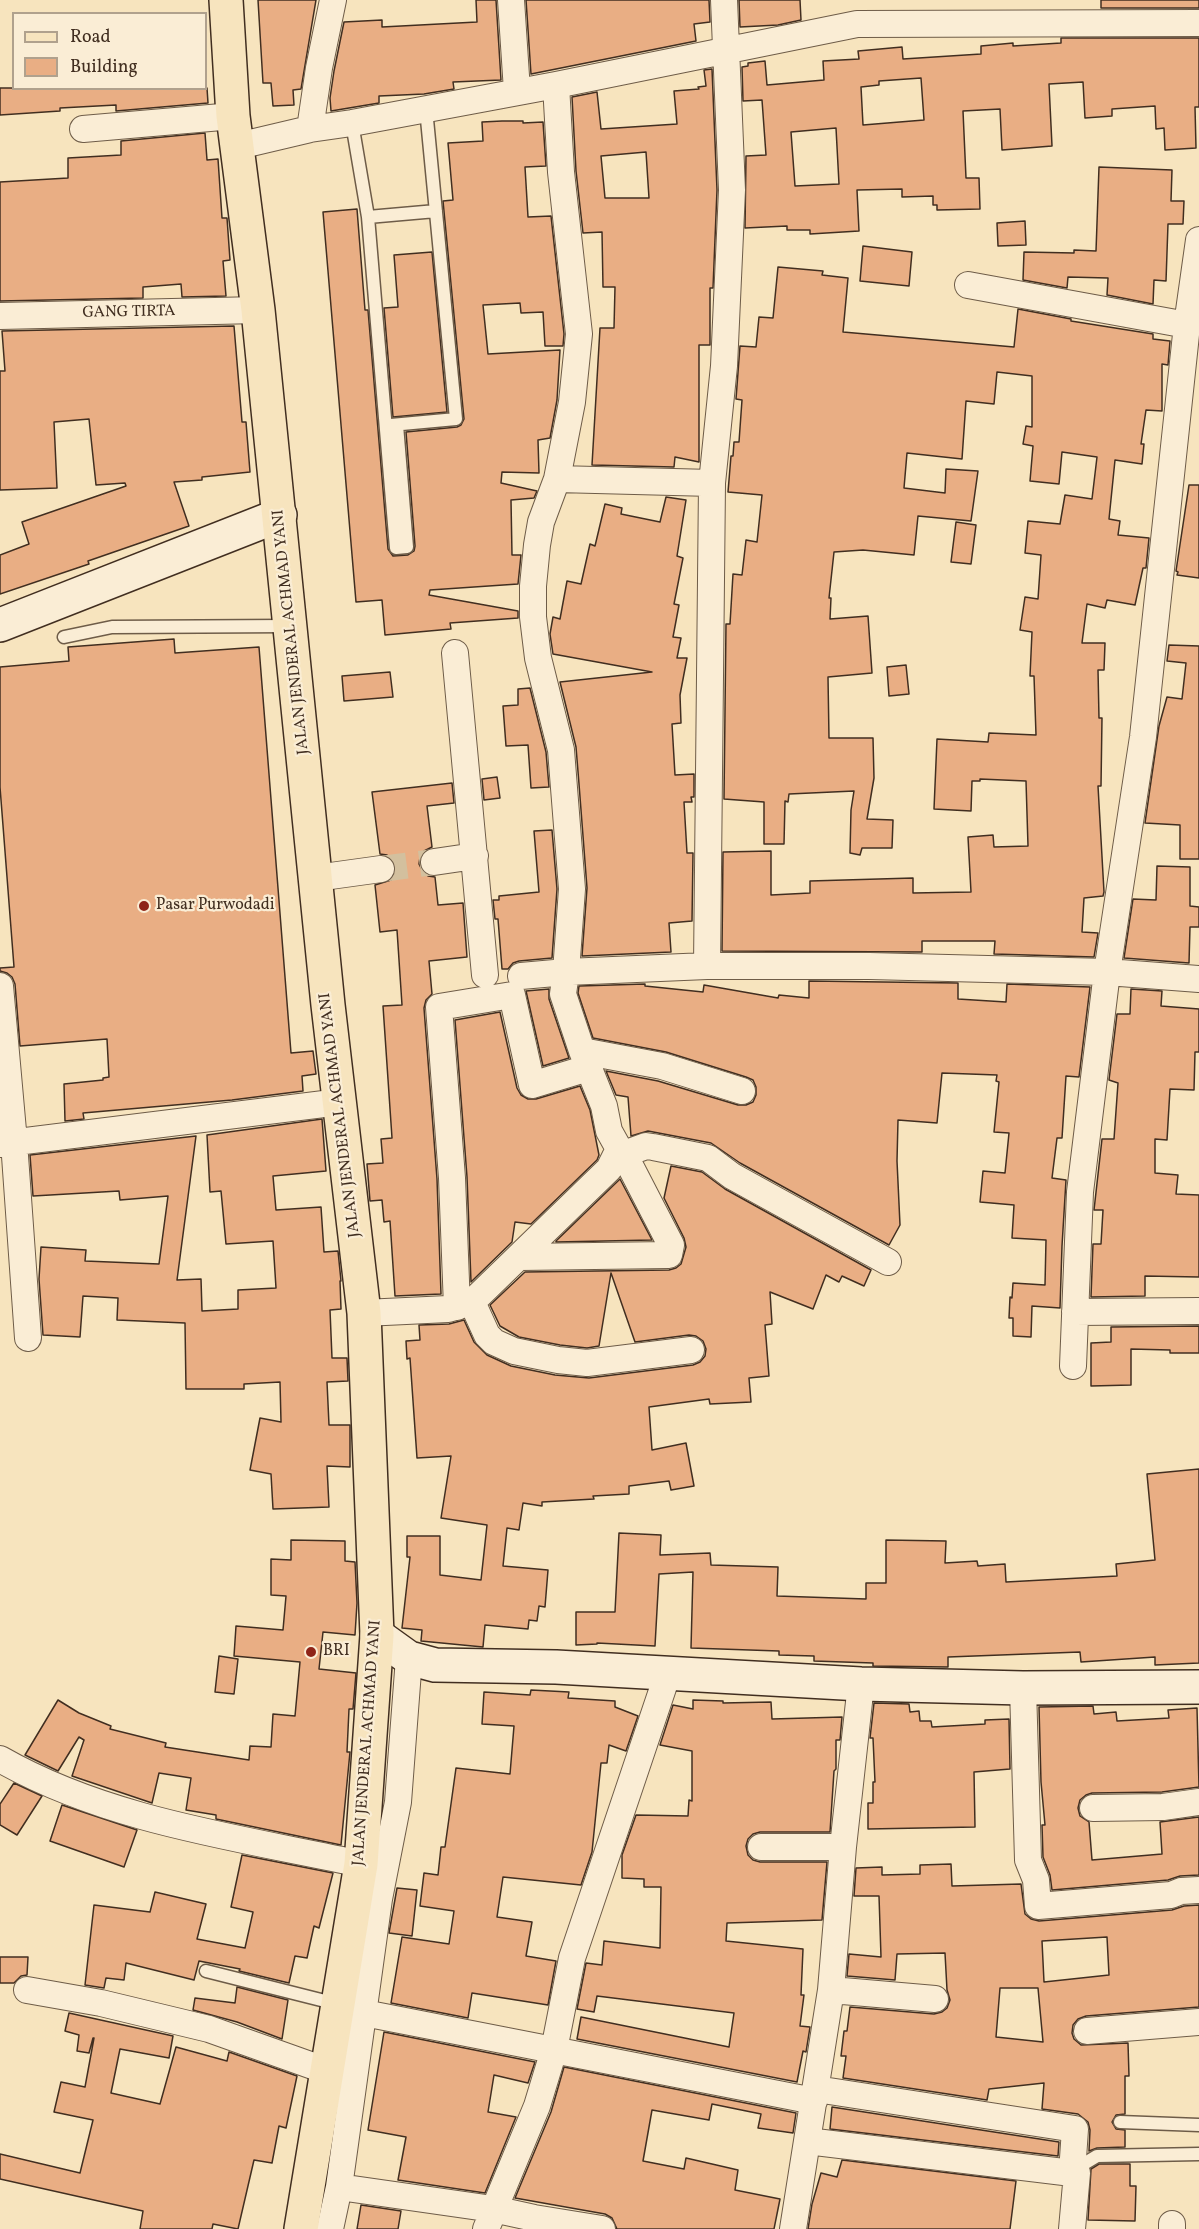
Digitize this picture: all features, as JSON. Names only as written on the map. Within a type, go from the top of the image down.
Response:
[{"type":"main road","name":"JALAN JENDERAL ACHMAD YANI","points":[[226,0],[235,131],[258,310],[316,878],[364,1313],[377,1635],[351,2008],[327,2071],[301,2229]]},
{"type":"main road","points":[[0,625],[280,515]]},
{"type":"main road","points":[[377,1635],[409,1658],[435,1665],[556,1667],[861,1684],[1023,1688],[1199,1687]]},
{"type":"street","points":[[310,129],[319,68],[333,0]]},
{"type":"street","points":[[511,0],[517,91]]},
{"type":"street","points":[[707,966],[712,483],[724,366],[732,190],[724,0]]},
{"type":"street","points":[[83,129],[235,131],[310,129],[556,85],[856,24],[1199,23]]},
{"type":"street","points":[[520,1257],[669,1255],[671,1253],[671,1245],[622,1151],[609,1131],[604,1106],[585,1060],[563,994],[567,972],[572,889],[561,750],[538,658],[533,617],[537,545],[557,478],[572,402],[579,334],[561,172],[556,85]]},
{"type":"street","points":[[1074,1366],[1080,1192],[1107,972],[1143,737],[1187,326],[1199,240]]},
{"type":"street","points":[[968,285],[1187,326]]},
{"type":"street","name":"GANG TIRTA","points":[[0,316],[258,310]]},
{"type":"street","points":[[557,478],[712,483]]},
{"type":"street","points":[[455,653],[485,975]]},
{"type":"street","points":[[434,862],[475,856]]},
{"type":"street","points":[[316,878],[381,869]]},
{"type":"street","points":[[521,976],[707,966],[869,966],[1107,972],[1199,978]]},
{"type":"street","points":[[0,986],[7,1143],[28,1338]]},
{"type":"street","points":[[691,1350],[588,1363],[558,1360],[514,1351],[494,1342],[465,1305],[452,1178],[439,1007],[512,995],[532,1085],[585,1060],[663,1066],[742,1090]]},
{"type":"street","points":[[7,1143],[340,1101]]},
{"type":"street","points":[[364,1313],[465,1305],[520,1257],[609,1169],[622,1151],[646,1146],[708,1158],[732,1176],[888,1262]]},
{"type":"street","points":[[1075,1312],[1199,1311]]},
{"type":"street","points":[[330,2229],[339,2187],[351,2008],[378,1899],[398,1802],[409,1658]]},
{"type":"street","points":[[490,2219],[537,2106],[554,2049],[575,1949],[668,1673]]},
{"type":"street","points":[[793,2229],[831,1990],[843,1847],[861,1684]]},
{"type":"street","points":[[1023,1688],[1028,1860],[1036,1880],[1038,1906],[1171,1895],[1181,1891],[1199,1890]]},
{"type":"street","points":[[0,1759],[75,1794],[160,1821],[361,1864]]},
{"type":"street","points":[[1093,1808],[1163,1807],[1199,1802]]},
{"type":"street","points":[[761,1846],[843,1847]]},
{"type":"street","points":[[27,1990],[101,2003],[209,2029],[327,2071]]},
{"type":"street","points":[[831,1990],[935,1999]]},
{"type":"street","points":[[351,2008],[554,2049],[815,2095],[1075,2129],[1072,2229]]},
{"type":"street","points":[[1087,2031],[1199,2022]]},
{"type":"street","points":[[807,2141],[1075,2173]]},
{"type":"street","points":[[339,2187],[490,2219],[534,2218],[602,2229]]},
{"type":"lane","points":[[391,425],[456,419],[426,109]]},
{"type":"lane","points":[[352,123],[368,217],[407,547],[396,548],[391,425]]},
{"type":"lane","points":[[368,217],[436,211]]},
{"type":"lane","points":[[64,637],[112,627],[291,626]]},
{"type":"lane","points":[[206,1971],[351,2008]]},
{"type":"lane","points":[[1120,2122],[1199,2125]]},
{"type":"lane","points":[[1075,2173],[1082,2165],[1097,2156],[1199,2154]]},
{"type":"building","points":[[258,0],[316,0],[301,89],[293,90],[294,105],[273,106],[271,83],[263,83]]},
{"type":"building","points":[[476,0],[496,0],[501,80],[453,82],[454,89],[424,94],[379,96],[379,103],[331,111],[330,98],[344,22],[382,20],[382,27],[477,22]]},
{"type":"building","points":[[526,0],[709,0],[710,22],[694,24],[696,41],[531,74]]},
{"type":"building","points":[[739,0],[800,0],[801,20],[778,25],[740,27]]},
{"type":"building","points":[[1101,0],[1199,0],[1199,8],[1101,8]]},
{"type":"building","points":[[1061,38],[1199,38],[1199,107],[1195,107],[1196,148],[1165,150],[1164,128],[1156,129],[1155,106],[1112,109],[1112,116],[1085,118],[1083,82],[1049,84],[1052,146],[1002,150],[1000,109],[963,111],[966,178],[979,178],[980,209],[937,210],[937,205],[933,205],[933,196],[902,197],[902,189],[857,190],[859,231],[810,234],[810,230],[787,230],[787,226],[745,228],[746,156],[766,155],[762,100],[743,101],[742,67],[748,66],[748,63],[765,61],[767,85],[824,80],[823,61],[859,59],[858,51],[902,47],[903,59],[981,54],[981,46],[1061,43]],"holes":[[[921,78],[924,120],[863,125],[861,87],[879,85],[879,81]],[[836,128],[839,184],[795,186],[791,132]]]},
{"type":"building","points":[[712,69],[717,190],[713,288],[710,288],[710,345],[699,345],[699,462],[675,457],[674,467],[592,465],[600,328],[614,328],[615,287],[603,287],[602,232],[583,233],[576,171],[572,97],[597,92],[601,129],[677,124],[674,91],[699,89],[698,87],[706,86],[704,70]],"holes":[[[646,152],[649,198],[605,198],[601,156]]]},
{"type":"building","points":[[0,88],[12,88],[12,90],[207,90],[207,88],[208,103],[116,111],[116,105],[60,108],[60,111],[0,115]]},
{"type":"building","points":[[482,122],[543,122],[546,166],[525,167],[528,217],[551,216],[564,334],[563,346],[545,346],[543,312],[521,313],[520,303],[483,305],[488,354],[560,350],[557,400],[550,438],[538,440],[539,473],[502,472],[501,483],[537,491],[534,498],[511,500],[512,555],[521,555],[518,584],[430,590],[429,595],[518,611],[518,618],[450,623],[451,629],[385,635],[382,600],[356,602],[323,212],[357,209],[388,549],[393,556],[408,555],[414,551],[415,546],[406,432],[457,427],[464,419],[443,201],[453,200],[448,143],[483,141]]},
{"type":"building","points":[[205,133],[207,160],[218,159],[222,218],[227,218],[230,260],[223,261],[226,296],[182,297],[181,284],[143,287],[143,298],[0,301],[0,182],[68,178],[68,158],[121,155],[121,141]]},
{"type":"building","points":[[1099,167],[1172,170],[1171,201],[1184,201],[1183,224],[1168,224],[1166,281],[1154,280],[1153,304],[1107,295],[1108,278],[1068,277],[1067,288],[1023,280],[1024,252],[1096,251]]},
{"type":"building","points":[[1025,221],[1026,245],[998,246],[997,223]]},
{"type":"building","points":[[863,246],[912,252],[909,286],[860,281]]},
{"type":"building","points":[[432,252],[447,412],[393,417],[384,308],[398,307],[394,255]]},
{"type":"building","points":[[778,267],[823,271],[822,275],[848,278],[843,332],[1014,347],[1018,309],[1071,319],[1071,321],[1153,334],[1153,339],[1170,341],[1168,365],[1162,364],[1162,411],[1146,410],[1141,444],[1144,444],[1142,464],[1115,460],[1109,519],[1120,521],[1118,535],[1149,538],[1146,568],[1143,568],[1135,605],[1107,600],[1105,608],[1087,604],[1082,643],[1105,643],[1104,670],[1098,670],[1099,718],[1102,718],[1101,786],[1098,786],[1104,892],[1103,896],[1084,898],[1082,932],[1098,933],[1094,957],[994,954],[995,941],[922,941],[922,952],[722,951],[723,852],[771,851],[771,895],[810,893],[810,881],[913,878],[913,893],[971,892],[968,837],[993,835],[994,847],[1028,846],[1026,781],[980,779],[980,781],[972,781],[971,811],[934,809],[937,739],[988,742],[989,733],[1036,735],[1034,676],[1030,676],[1032,632],[1020,630],[1025,597],[1038,599],[1041,555],[1025,553],[1028,521],[1060,524],[1065,495],[1092,499],[1097,457],[1062,452],[1059,484],[1030,481],[1033,446],[1023,444],[1026,426],[1032,427],[1032,376],[997,372],[994,404],[966,401],[962,459],[907,453],[904,488],[945,493],[946,469],[978,471],[971,521],[918,516],[914,555],[863,550],[834,552],[829,598],[831,598],[830,619],[868,616],[872,673],[828,677],[829,738],[873,738],[874,778],[867,819],[893,820],[892,848],[862,848],[860,855],[850,853],[854,791],[789,794],[788,802],[785,801],[784,844],[764,844],[764,802],[724,799],[726,624],[730,624],[733,574],[742,575],[746,540],[757,542],[762,495],[728,492],[734,442],[739,442],[742,400],[736,399],[740,346],[756,347],[759,317],[773,318]]},
{"type":"building","points":[[234,326],[242,422],[246,422],[250,472],[174,482],[189,526],[88,561],[89,564],[0,594],[0,555],[29,544],[22,522],[126,486],[125,483],[96,485],[89,419],[54,422],[57,488],[0,490],[0,371],[5,371],[2,331]]},
{"type":"building","points":[[1189,485],[1199,485],[1199,578],[1177,575],[1176,571]]},
{"type":"building","points":[[666,497],[686,500],[677,556],[683,558],[674,604],[679,605],[673,637],[681,638],[677,658],[687,658],[680,695],[681,723],[672,724],[675,775],[694,774],[694,797],[691,797],[692,802],[684,802],[687,853],[693,853],[692,921],[669,923],[671,952],[582,956],[587,888],[579,784],[576,747],[560,682],[652,672],[553,654],[550,634],[553,617],[560,619],[567,581],[581,584],[590,544],[595,546],[605,504],[622,508],[621,514],[660,522]]},
{"type":"building","points":[[956,522],[976,525],[971,564],[951,562]]},
{"type":"building","name":"Pasar Purwodadi","points":[[174,639],[175,653],[259,647],[291,1053],[313,1051],[316,1074],[302,1076],[303,1091],[232,1100],[83,1113],[84,1119],[65,1121],[64,1084],[103,1080],[109,1077],[107,1039],[20,1046],[15,984],[12,977],[0,971],[0,968],[14,967],[0,787],[0,667],[69,661],[68,647]]},
{"type":"building","points":[[1169,645],[1199,646],[1199,859],[1180,859],[1180,825],[1145,823],[1159,726],[1167,697],[1182,699],[1186,663],[1167,661]]},
{"type":"building","points":[[906,665],[909,694],[889,696],[887,667]]},
{"type":"building","points":[[390,672],[393,697],[344,701],[342,676]]},
{"type":"building","points":[[530,688],[546,752],[549,787],[531,788],[528,745],[506,746],[503,706],[518,705],[518,689]]},
{"type":"building","points":[[497,777],[500,798],[484,800],[482,779]]},
{"type":"building","points":[[452,783],[454,803],[427,806],[432,847],[424,851],[419,864],[423,872],[435,877],[438,905],[463,903],[467,957],[429,961],[432,994],[426,1000],[424,1008],[437,1179],[441,1294],[395,1296],[390,1221],[384,1222],[382,1200],[370,1201],[367,1164],[383,1163],[381,1139],[392,1138],[383,1006],[402,1005],[397,930],[380,932],[375,885],[391,880],[396,868],[392,859],[380,854],[372,792]]},
{"type":"building","points":[[552,830],[557,889],[552,958],[519,961],[513,963],[508,969],[502,969],[498,919],[495,919],[493,900],[499,900],[499,896],[539,892],[534,831]]},
{"type":"building","points":[[1157,866],[1190,867],[1190,906],[1199,907],[1199,927],[1190,927],[1189,963],[1124,958],[1133,899],[1156,900]]},
{"type":"building","points":[[809,981],[958,983],[958,999],[1006,1002],[1007,984],[1090,987],[1079,1077],[1066,1076],[1062,1138],[1057,1138],[1052,1178],[1066,1180],[1060,1308],[1032,1306],[1031,1337],[1013,1336],[1013,1318],[1009,1318],[1010,1297],[1012,1298],[1013,1283],[1045,1285],[1046,1240],[1012,1238],[1014,1205],[980,1202],[983,1171],[1005,1173],[1009,1133],[994,1132],[999,1082],[996,1081],[997,1075],[942,1073],[937,1123],[898,1120],[900,1225],[889,1245],[740,1163],[711,1143],[648,1131],[631,1136],[628,1097],[616,1095],[606,1071],[658,1081],[738,1105],[753,1102],[756,1087],[753,1080],[746,1077],[666,1052],[593,1038],[578,993],[579,986],[645,984],[645,986],[703,992],[704,985],[778,998],[779,995],[809,998]]},
{"type":"building","points":[[549,989],[549,999],[569,1058],[543,1066],[526,991]]},
{"type":"building","points":[[1131,989],[1162,991],[1161,1006],[1199,1009],[1199,1052],[1195,1052],[1194,1090],[1170,1089],[1167,1140],[1155,1139],[1155,1173],[1178,1175],[1176,1194],[1199,1195],[1199,1277],[1145,1276],[1145,1296],[1091,1297],[1093,1244],[1101,1244],[1103,1210],[1094,1210],[1102,1139],[1114,1139],[1118,1083],[1109,1080],[1117,1014],[1130,1014]]},
{"type":"building","points":[[500,1012],[517,1088],[521,1095],[528,1099],[536,1099],[580,1086],[590,1110],[599,1155],[597,1160],[531,1224],[515,1222],[512,1242],[471,1282],[467,1177],[455,1020]]},
{"type":"building","points":[[322,1119],[326,1171],[273,1176],[276,1210],[321,1207],[324,1252],[338,1251],[341,1309],[330,1310],[332,1358],[347,1358],[348,1381],[327,1382],[329,1425],[350,1425],[350,1467],[327,1466],[329,1507],[273,1509],[271,1474],[250,1470],[260,1418],[281,1422],[280,1382],[244,1384],[244,1389],[186,1389],[185,1323],[117,1320],[118,1298],[83,1296],[80,1337],[43,1335],[39,1279],[41,1247],[86,1250],[85,1261],[159,1264],[168,1196],[120,1200],[119,1191],[33,1196],[30,1155],[196,1136],[177,1280],[201,1279],[202,1311],[238,1309],[238,1290],[276,1288],[273,1241],[226,1244],[221,1191],[210,1192],[207,1135]]},
{"type":"building","points":[[671,1166],[702,1172],[725,1189],[871,1270],[864,1286],[842,1276],[839,1282],[826,1275],[813,1309],[770,1292],[772,1324],[765,1325],[769,1376],[749,1378],[751,1402],[710,1404],[709,1399],[649,1407],[652,1450],[686,1443],[694,1486],[671,1490],[669,1481],[629,1486],[629,1494],[542,1502],[542,1506],[523,1503],[519,1530],[507,1528],[503,1566],[548,1570],[545,1607],[539,1606],[537,1621],[529,1620],[528,1629],[485,1625],[483,1647],[421,1641],[422,1630],[402,1628],[410,1557],[407,1557],[407,1536],[440,1536],[440,1575],[481,1580],[487,1525],[441,1518],[451,1456],[417,1458],[410,1358],[407,1359],[406,1341],[420,1340],[419,1325],[449,1324],[464,1320],[474,1342],[487,1355],[511,1366],[555,1375],[589,1378],[693,1365],[700,1362],[705,1356],[706,1349],[703,1341],[696,1336],[635,1342],[611,1273],[599,1346],[587,1348],[560,1345],[519,1337],[500,1326],[490,1305],[525,1272],[669,1270],[676,1268],[681,1264],[686,1247],[684,1238],[664,1198]]},
{"type":"building","points":[[620,1179],[652,1240],[556,1242],[556,1241]]},
{"type":"building","points":[[1199,1326],[1199,1353],[1131,1349],[1131,1385],[1091,1386],[1091,1343],[1111,1342],[1111,1327]]},
{"type":"building","points":[[1199,1469],[1199,1663],[1155,1665],[1155,1657],[1081,1662],[1080,1652],[948,1657],[948,1667],[873,1666],[873,1663],[814,1661],[814,1656],[779,1655],[779,1651],[691,1648],[693,1572],[659,1574],[655,1646],[597,1643],[576,1645],[576,1612],[615,1612],[619,1533],[661,1535],[660,1555],[710,1553],[711,1565],[778,1567],[777,1596],[866,1599],[866,1583],[886,1583],[886,1540],[946,1541],[945,1563],[977,1561],[978,1566],[1005,1564],[1006,1582],[1117,1576],[1116,1564],[1155,1560],[1147,1474]]},
{"type":"building","points":[[291,1540],[345,1541],[345,1561],[355,1562],[357,1603],[355,1635],[323,1632],[319,1669],[356,1673],[353,1709],[349,1709],[347,1752],[350,1752],[341,1845],[216,1819],[216,1815],[186,1810],[191,1778],[159,1773],[152,1803],[72,1776],[84,1740],[79,1737],[58,1771],[25,1755],[58,1700],[79,1713],[111,1726],[110,1729],[166,1743],[165,1747],[249,1760],[250,1746],[271,1747],[273,1714],[295,1716],[300,1662],[234,1656],[236,1626],[283,1630],[286,1596],[271,1595],[271,1559],[291,1560]]},
{"type":"building","points":[[219,1656],[238,1659],[234,1694],[215,1692]]},
{"type":"building","points":[[531,1690],[569,1692],[568,1698],[615,1701],[615,1707],[638,1716],[626,1751],[609,1745],[607,1763],[601,1763],[592,1852],[581,1885],[503,1877],[497,1917],[532,1922],[526,1956],[556,1961],[548,2005],[472,1993],[468,2018],[391,2003],[402,1937],[449,1944],[454,1911],[420,1906],[424,1873],[438,1875],[441,1847],[445,1847],[456,1768],[510,1774],[514,1726],[482,1724],[484,1692],[530,1695]]},
{"type":"building","points":[[693,1700],[723,1701],[723,1703],[771,1702],[772,1719],[842,1717],[840,1740],[836,1740],[836,1769],[834,1771],[830,1832],[760,1832],[748,1839],[746,1846],[748,1855],[760,1862],[827,1862],[822,1920],[727,1923],[726,1941],[803,1949],[801,1995],[804,1995],[800,2026],[810,2027],[806,2052],[803,2051],[797,2082],[577,2039],[581,2017],[729,2047],[734,2013],[597,1996],[594,2012],[577,2009],[586,1963],[602,1965],[604,1941],[660,1948],[661,1887],[644,1887],[644,1879],[622,1878],[622,1855],[636,1815],[688,1816],[689,1800],[692,1801],[692,1751],[660,1745],[673,1705],[693,1709]]},
{"type":"building","points":[[874,1703],[909,1704],[910,1712],[919,1711],[920,1721],[931,1721],[932,1727],[985,1724],[985,1720],[1009,1719],[1010,1769],[974,1772],[975,1827],[868,1829],[868,1803],[873,1803],[873,1782],[875,1782],[873,1738],[870,1738]]},
{"type":"building","points":[[1093,1706],[1094,1714],[1116,1712],[1117,1721],[1169,1718],[1168,1710],[1197,1708],[1199,1787],[1162,1792],[1092,1793],[1080,1800],[1078,1808],[1080,1816],[1089,1822],[1092,1860],[1162,1854],[1160,1822],[1199,1817],[1199,1875],[1180,1876],[1168,1880],[1052,1890],[1050,1875],[1043,1857],[1042,1825],[1045,1825],[1041,1782],[1039,1707]]},
{"type":"building","points":[[14,1783],[42,1796],[17,1835],[0,1825],[0,1804]]},
{"type":"building","points":[[62,1805],[137,1830],[124,1867],[50,1841]]},
{"type":"building","points":[[242,1855],[333,1873],[319,1928],[314,1926],[307,1958],[295,1956],[289,1983],[239,1971],[240,1969],[199,1961],[194,1980],[126,1963],[124,1980],[106,1978],[104,1988],[85,1985],[94,1905],[150,1912],[155,1892],[206,1904],[197,1939],[245,1948],[253,1912],[231,1907]]},
{"type":"building","points":[[951,1864],[952,1886],[1021,1884],[1025,1914],[1039,1921],[1172,1910],[1199,1905],[1199,2007],[1086,2016],[1078,2019],[1073,2025],[1074,2039],[1081,2045],[1128,2043],[1129,2076],[1125,2076],[1125,2114],[1116,2115],[1112,2122],[1116,2129],[1125,2130],[1125,2147],[1097,2148],[1089,2151],[1088,2122],[1078,2114],[1042,2109],[1044,2083],[989,2089],[987,2100],[843,2078],[846,2056],[841,2056],[850,2007],[934,2014],[947,2008],[950,2000],[947,1990],[945,1953],[897,1954],[895,1980],[847,1976],[849,1954],[881,1957],[879,1896],[854,1896],[856,1868],[882,1867],[882,1875],[920,1874],[920,1865]],"holes":[[[1107,1937],[1109,1975],[1044,1982],[1042,1941]],[[1000,1988],[1038,1988],[1043,2042],[996,2037]]]},
{"type":"building","points":[[397,1888],[417,1890],[412,1936],[389,1933]]},
{"type":"building","points":[[0,1957],[28,1957],[27,1975],[21,1976],[14,1983],[0,1983]]},
{"type":"building","points":[[237,1987],[288,2000],[282,2039],[237,2022],[193,2010],[195,1998],[235,2003]]},
{"type":"building","points":[[69,2013],[173,2036],[169,2058],[120,2049],[111,2093],[160,2104],[176,2047],[227,2061],[229,2052],[297,2076],[286,2128],[279,2126],[272,2163],[254,2160],[238,2229],[213,2224],[212,2229],[140,2229],[143,2211],[0,2179],[0,2154],[80,2173],[93,2120],[54,2112],[61,2082],[85,2087],[94,2038],[89,2053],[77,2051],[79,2035],[65,2031]]},
{"type":"building","points":[[384,2032],[535,2062],[528,2083],[494,2075],[488,2112],[516,2117],[485,2193],[398,2180],[406,2137],[368,2130]]},
{"type":"building","points":[[564,2067],[796,2113],[793,2133],[758,2128],[761,2114],[712,2104],[709,2120],[652,2110],[643,2161],[684,2169],[686,2158],[738,2170],[735,2190],[780,2199],[774,2229],[617,2229],[612,2218],[605,2214],[515,2198],[551,2112]]},
{"type":"building","points":[[832,2107],[1059,2142],[1058,2156],[830,2129]]},
{"type":"building","points":[[842,2160],[1016,2181],[1010,2229],[808,2229],[821,2173],[837,2177]]},
{"type":"building","points":[[1099,2164],[1130,2164],[1130,2186],[1136,2186],[1135,2221],[1088,2220],[1091,2169]]},
{"type":"building","points":[[361,2205],[401,2211],[398,2229],[357,2229]]},
{"type":"tunnel","points":[[381,869],[434,862]]},
{"type":"place","name":"Pasar Purwodadi","points":[[144,906]]},
{"type":"place","name":"BRI","points":[[311,1652]]}]
